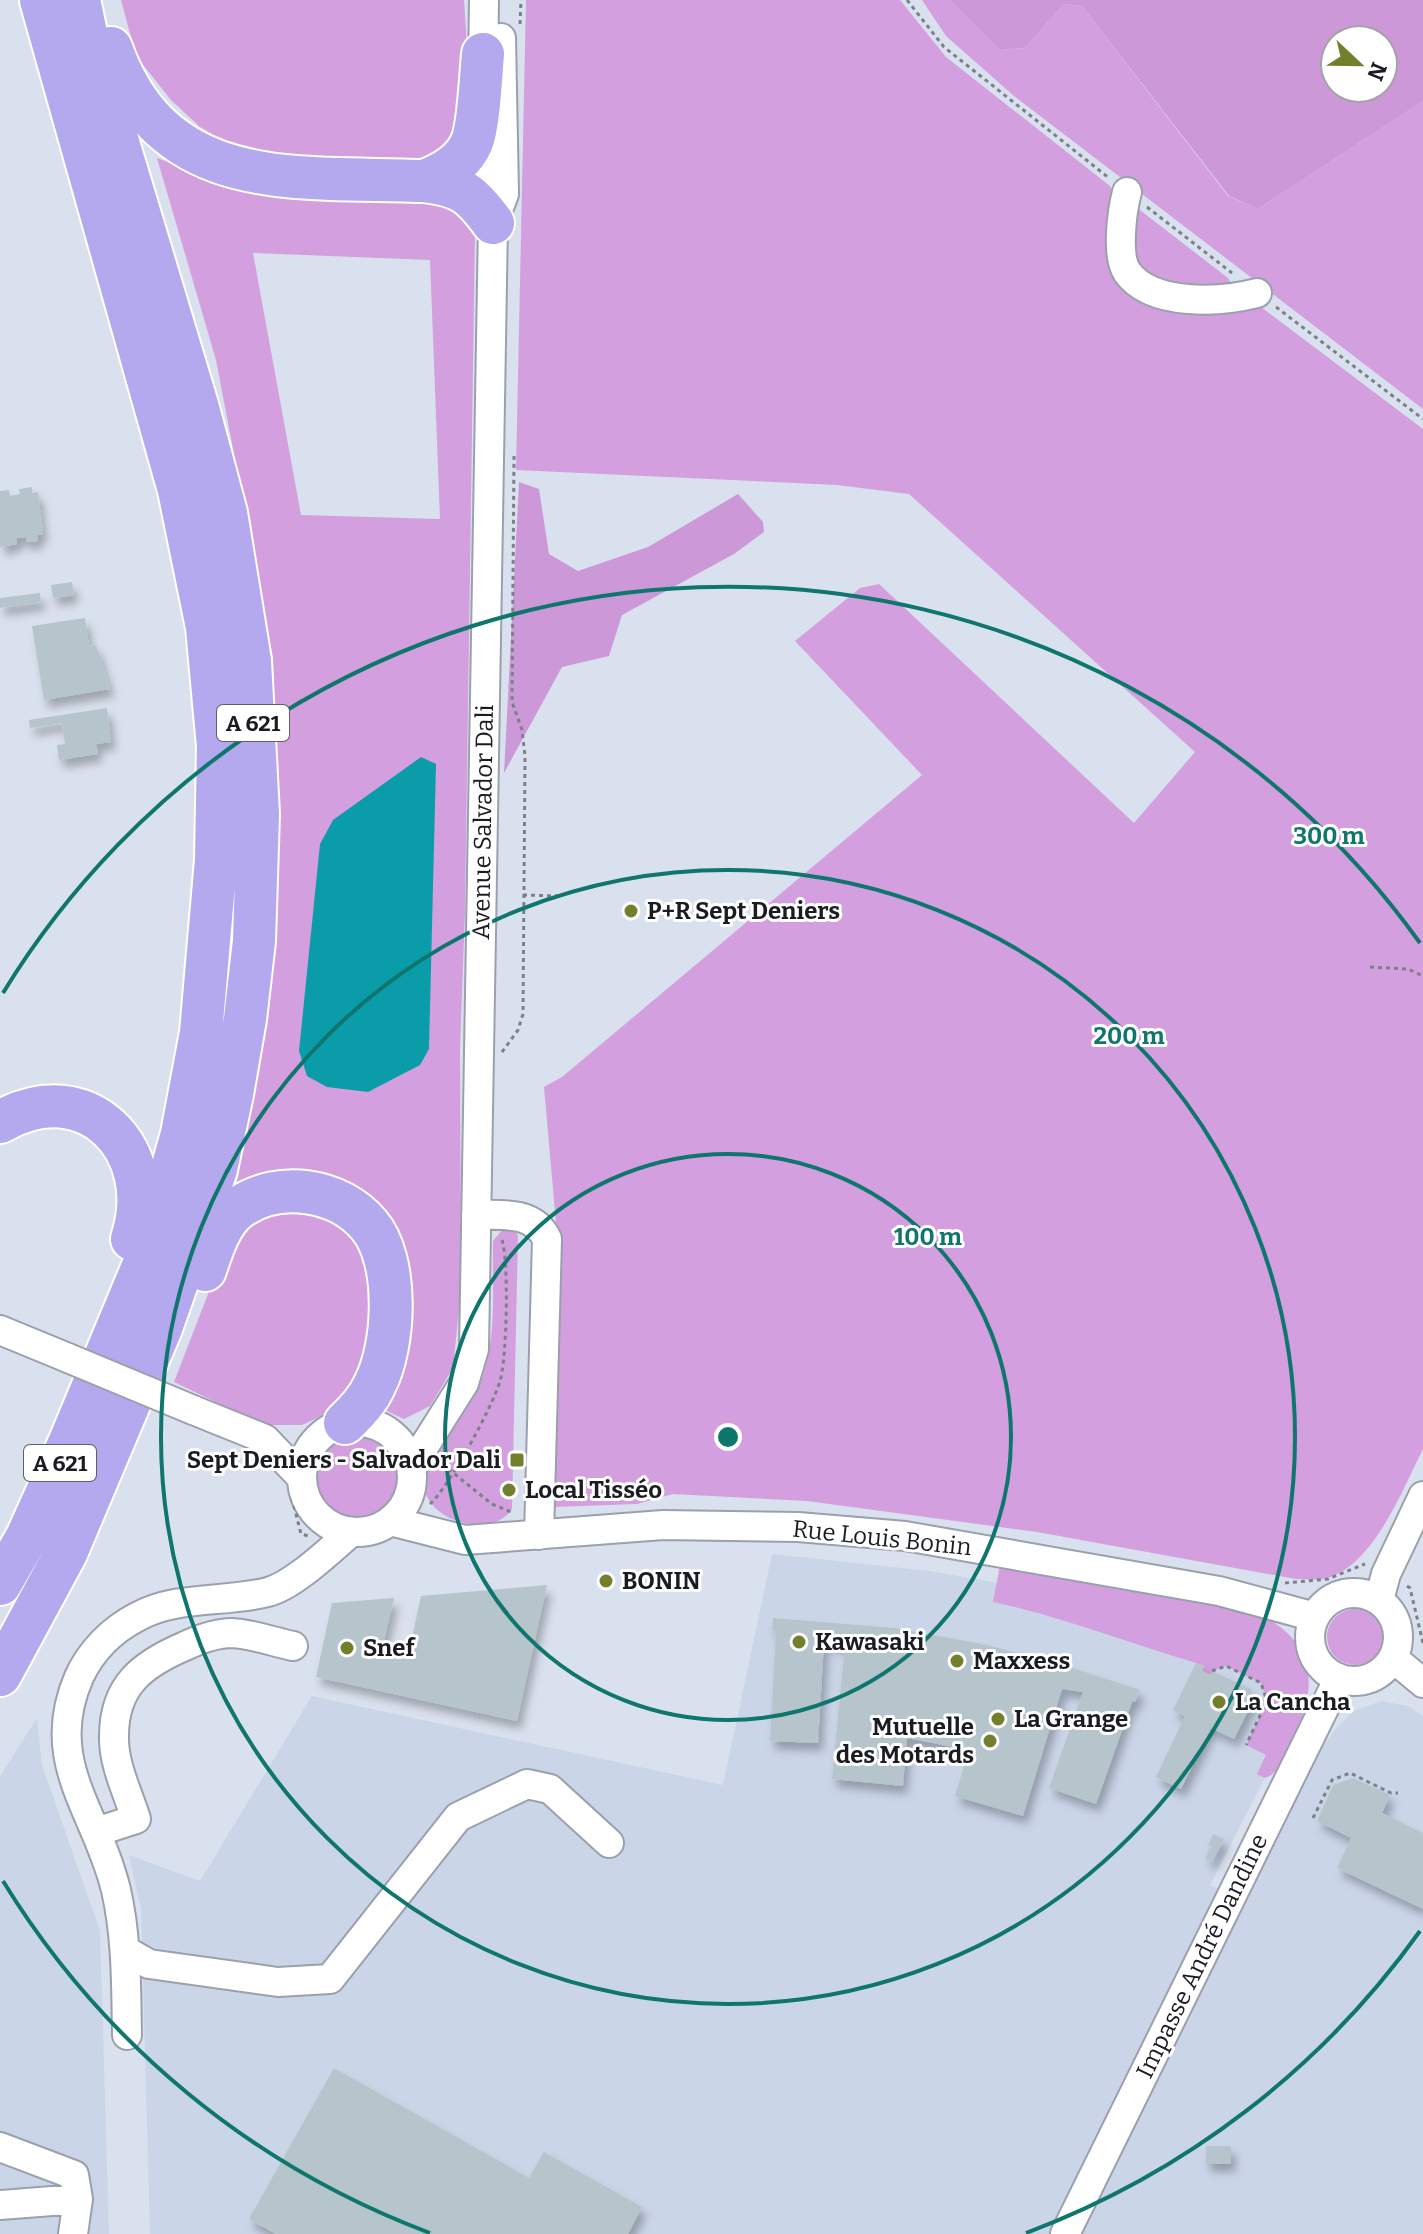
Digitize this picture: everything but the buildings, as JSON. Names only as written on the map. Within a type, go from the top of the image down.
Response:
[{"type":"highway","name":"A 621","points":[[0,1584],[27,1537],[153,1238],[182,1134],[201,1033],[216,860],[218,746],[207,627],[179,490],[41,0]]},
{"type":"highway","name":"A 621","points":[[0,1675],[66,1553],[161,1328],[216,1169],[247,1004],[254,941],[258,814],[250,661],[226,513],[197,405],[88,43],[79,0]]},
{"type":"highway","points":[[94,0],[121,76],[141,109],[161,129],[200,156],[236,168],[274,175],[424,181],[458,187],[473,197],[493,223]]},
{"type":"highway","points":[[424,181],[442,174],[462,158],[473,141],[483,54]]},
{"type":"highway","points":[[0,1122],[21,1110],[54,1105],[80,1109],[104,1124],[121,1141],[135,1166],[139,1190],[138,1219],[111,1303],[113,1338]]},
{"type":"highway","points":[[66,1553],[107,1521],[191,1309],[215,1238],[239,1207],[266,1195],[303,1190],[328,1197],[354,1210],[371,1226],[384,1251],[391,1309],[384,1359],[377,1382],[365,1402],[331,1431]]},
{"type":"street","name":"Avenue Salvador Dali","points":[[410,1480],[464,1383],[474,1349],[493,223],[485,195],[484,0]]},
{"type":"street","name":"Avenue Salvador Dali","points":[[493,223],[504,194],[503,0]]},
{"type":"street","points":[[1127,192],[1123,208],[1121,255],[1127,271],[1139,283],[1162,295],[1203,300],[1257,293]]},
{"type":"street","points":[[476,1215],[527,1217],[547,1239],[539,1535]]},
{"type":"street","points":[[0,1330],[265,1439],[302,1478]]},
{"type":"street","points":[[393,1435],[425,1426],[444,1414]]},
{"type":"street","points":[[265,1439],[373,1424],[393,1435],[407,1454],[410,1480],[402,1509],[390,1521],[365,1532],[351,1532],[332,1526],[316,1514],[305,1498],[302,1478],[305,1457],[331,1431]]},
{"type":"street","points":[[410,1480],[443,1533]]},
{"type":"street","points":[[1379,1600],[1386,1574],[1423,1496]]},
{"type":"street","points":[[288,1582],[308,1555],[316,1514]]},
{"type":"street","name":"Rue Louis Bonin","points":[[390,1521],[465,1540],[663,1525],[798,1527],[905,1536],[1219,1591],[1315,1617]]},
{"type":"street","points":[[127,2035],[126,1951],[115,1888],[67,1753],[65,1723],[73,1692],[86,1662],[109,1635],[138,1616],[168,1605],[269,1592],[288,1582],[351,1532]]},
{"type":"street","points":[[1345,1593],[1365,1594],[1379,1600],[1391,1611],[1397,1625],[1398,1644],[1384,1670],[1371,1678],[1354,1681],[1339,1678],[1324,1669],[1315,1656],[1311,1632],[1315,1617],[1331,1599],[1345,1593]]},
{"type":"street","points":[[96,1832],[136,1819],[115,1755],[114,1736],[122,1695],[135,1674],[160,1657],[206,1637],[233,1633],[293,1646]]},
{"type":"street","points":[[1393,1658],[1423,1683]]},
{"type":"street","name":"Impasse André Dandine","points":[[1065,2234],[1339,1678]]},
{"type":"street","points":[[126,1951],[149,1964],[278,1982],[330,1979],[458,1817],[527,1784],[550,1789],[609,1843]]},
{"type":"street","points":[[0,2124],[4,2126],[0,2138]]},
{"type":"street","points":[[0,2147],[74,2175],[78,2199],[73,2234]]},
{"type":"street","points":[[0,2205],[78,2199]]},
{"type":"path","points":[[520,27],[521,0]]},
{"type":"path","points":[[907,0],[944,47],[1423,419]]},
{"type":"path","points":[[498,1058],[518,1030],[523,1014],[525,756],[522,730],[512,702],[514,443]]},
{"type":"path","points":[[523,895],[561,896]]},
{"type":"path","points":[[1370,967],[1408,969],[1423,976]]},
{"type":"path","points":[[441,1464],[492,1504],[518,1512]]},
{"type":"path","points":[[1212,1671],[1226,1666],[1261,1683],[1267,1701],[1246,1745]]},
{"type":"path","points":[[1313,1818],[1332,1780],[1350,1773],[1391,1793],[1398,1793]]},
{"type":"shaded area","points":[[121,0],[464,0],[467,46],[461,129],[437,162],[332,163],[236,148],[200,127],[171,100],[136,56]]},
{"type":"shaded area","points":[[526,0],[900,0],[946,57],[1110,186],[1114,195],[1136,207],[1228,278],[1232,285],[1423,429],[1423,1449],[1395,1506],[1370,1546],[1339,1573],[1321,1579],[1296,1579],[1037,1532],[807,1501],[673,1494],[637,1504],[553,1507],[557,1234],[544,1087],[562,1077],[922,775],[795,641],[860,588],[879,584],[1134,823],[1195,752],[909,494],[837,485],[516,470]]},
{"type":"shaded area","points":[[922,0],[950,0],[1000,50],[1025,48],[1064,4],[1082,6],[1228,196],[1258,209],[1423,101],[1423,409],[1014,96],[946,36]]},
{"type":"shaded area","points":[[950,0],[1423,0],[1423,101],[1258,209],[1229,196],[1082,6],[1064,4],[1025,48],[1000,50]]},
{"type":"shaded area","points":[[157,158],[232,185],[449,196],[475,230],[465,911],[460,1048],[461,1290],[453,1368],[430,1406],[404,1419],[374,1405],[393,1356],[345,1188],[234,1200],[270,997],[277,904],[273,658],[216,360]],"holes":[[[253,253],[430,260],[440,519],[301,515]]]},
{"type":"shaded area","points":[[519,482],[539,489],[549,554],[578,571],[648,547],[738,494],[763,522],[764,532],[734,554],[622,615],[609,656],[562,667],[504,773]]},
{"type":"shaded area","points":[[321,1205],[374,1261],[371,1352],[341,1407],[302,1425],[264,1425],[174,1382],[220,1263],[251,1218]]},
{"type":"shaded area","points":[[502,1230],[515,1230],[518,1236],[512,1509],[502,1519],[488,1524],[472,1524],[441,1513],[430,1501],[423,1487],[424,1469],[473,1398],[481,1380],[487,1361],[492,1321],[493,1241]]},
{"type":"shaded area","points":[[356,1433],[380,1440],[392,1452],[399,1476],[392,1500],[380,1512],[356,1519],[332,1512],[320,1500],[313,1476],[320,1452],[332,1440]]},
{"type":"shaded area","points":[[772,1554],[930,1571],[1067,1595],[1276,1643],[1294,1721],[1210,1885],[1244,1902],[1323,1746],[1338,1726],[1354,1711],[1381,1701],[1408,1706],[1423,1716],[1423,2234],[150,2234],[141,1909],[129,1855],[200,1881],[312,1696],[723,1785]]},
{"type":"shaded area","points":[[1001,1560],[1257,1613],[1277,1625],[1302,1652],[1309,1686],[1300,1723],[1278,1768],[1265,1778],[1257,1774],[1266,1755],[1246,1745],[1267,1702],[1261,1683],[1226,1666],[1212,1671],[1211,1675],[1202,1671],[1204,1666],[1196,1663],[993,1602]]},
{"type":"shaded area","points":[[1355,1609],[1375,1617],[1383,1637],[1375,1657],[1355,1665],[1335,1657],[1327,1637],[1335,1617]]},
{"type":"shaded area","points":[[37,1718],[42,1765],[100,1931],[109,2234],[0,2234],[0,1776]]},
{"type":"water","points":[[421,757],[436,764],[429,1049],[420,1065],[368,1092],[327,1087],[307,1076],[299,1051],[320,844],[333,820]]},
{"type":"place","name":"P+R Sept Deniers","points":[[631,911]]},
{"type":"place","name":"Sept Deniers - Salvador Dali","points":[[517,1460]]},
{"type":"place","name":"Local Tisséo","points":[[509,1490]]},
{"type":"place","name":"BONIN","points":[[606,1581]]},
{"type":"place","name":"Kawasaki","points":[[799,1642]]},
{"type":"place","name":"Snef","points":[[347,1648]]},
{"type":"place","name":"Maxxess","points":[[957,1661]]},
{"type":"place","name":"La Cancha","points":[[1219,1702]]},
{"type":"place","name":"La Grange","points":[[998,1719]]},
{"type":"place","name":"Mutuelle des Motards","points":[[990,1741]]}]
